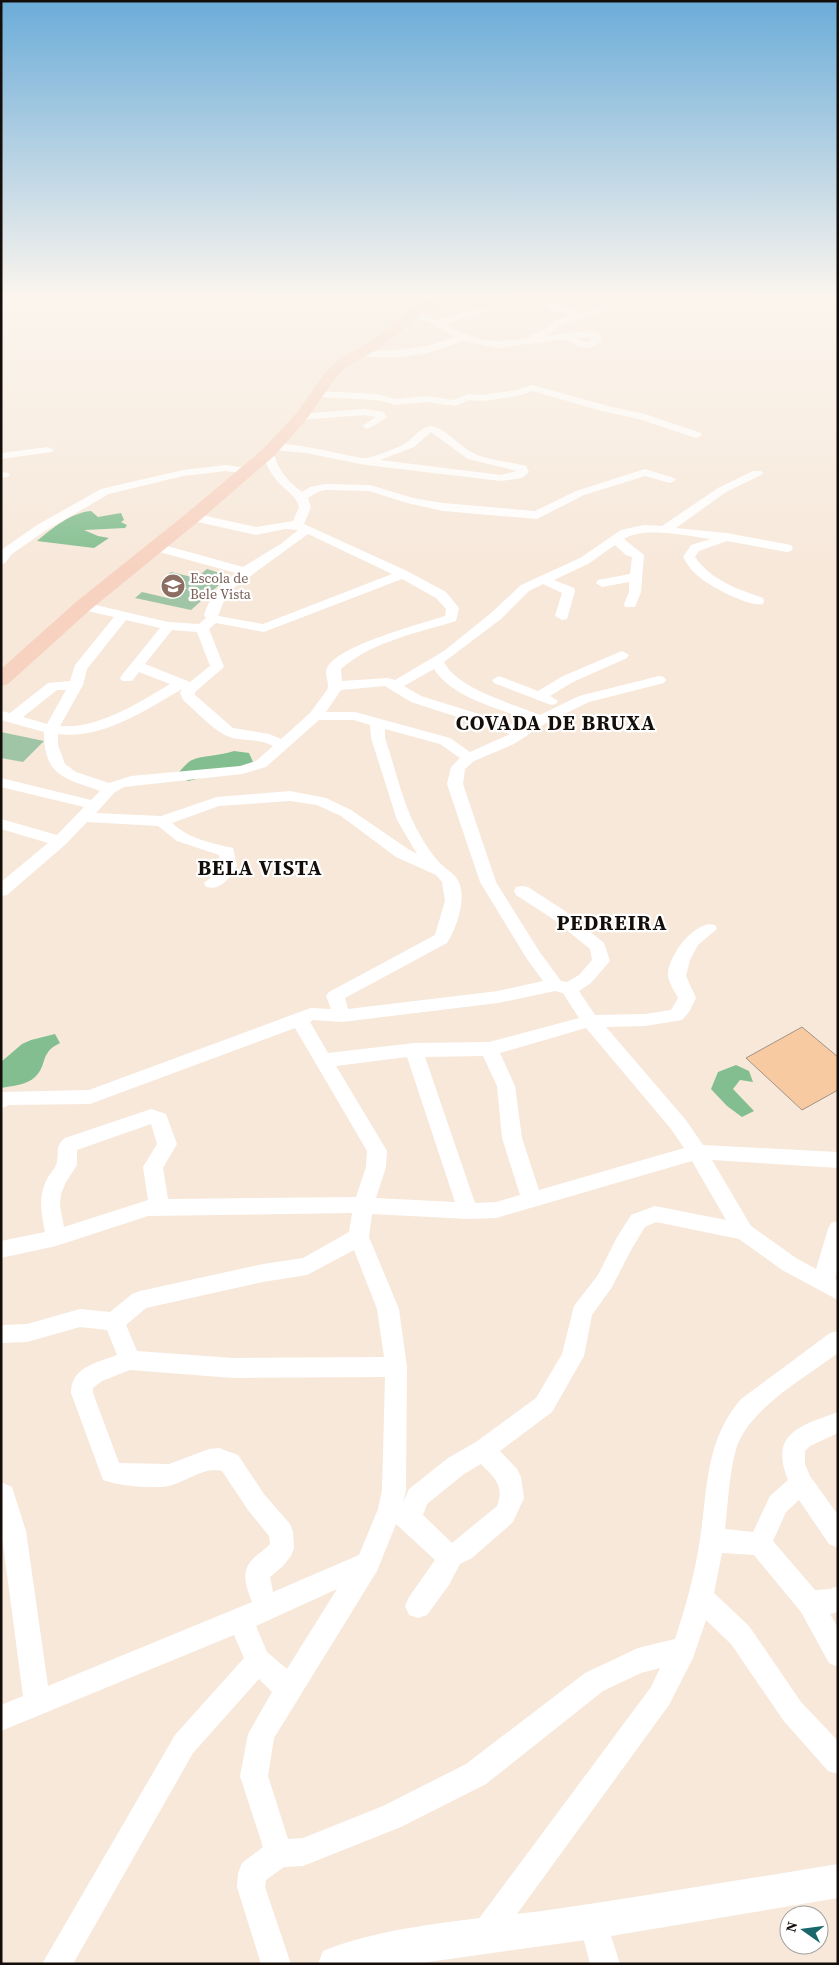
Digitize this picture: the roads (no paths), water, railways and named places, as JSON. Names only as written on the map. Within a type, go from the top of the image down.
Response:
[{"type":"main road","points":[[1,680],[83,606],[193,517],[270,450],[301,417],[324,385]]},
{"type":"street","points":[[318,394],[377,397],[396,402],[427,399],[455,402],[468,397],[483,398],[518,393],[532,388],[606,409],[641,416],[697,435]]},
{"type":"street","points":[[301,417],[364,412],[380,414],[382,418],[367,426]]},
{"type":"street","points":[[7,717],[51,729],[70,731],[91,728],[186,686],[212,672],[217,666],[208,624],[217,597],[222,590],[246,572],[286,546],[302,527],[305,507],[302,496],[294,491],[274,470],[270,463],[270,450],[306,450],[366,462],[501,478],[518,476],[523,472],[522,468],[468,455],[438,431],[431,429],[420,433],[414,442],[408,446],[366,462]]},
{"type":"street","points":[[1,456],[48,450]]},
{"type":"street","points":[[1,560],[8,551],[41,528],[105,491],[183,473],[211,469],[226,468],[247,471]]},
{"type":"street","points":[[302,496],[314,489],[325,487],[370,488],[411,501],[443,507],[537,515],[580,493],[645,472],[670,480]]},
{"type":"street","points":[[665,530],[722,490],[757,473]]},
{"type":"street","points":[[1,891],[60,841],[110,789],[131,781],[242,770],[261,764],[315,716],[334,691],[336,686],[332,674],[334,668],[343,660],[374,643],[451,618],[453,608],[441,595],[403,574],[302,527],[286,525],[256,531],[193,517]]},
{"type":"street","points":[[396,685],[449,654],[496,616],[526,588],[584,561],[625,532],[644,529],[665,530],[727,537],[787,548]]},
{"type":"street","points":[[727,537],[695,548],[689,557],[693,564],[707,577],[727,589],[758,601]]},
{"type":"street","points":[[616,539],[630,552],[638,555],[635,592],[630,604]]},
{"type":"street","points":[[156,547],[246,572]]},
{"type":"street","points":[[83,606],[168,626],[208,624],[264,628],[403,574]]},
{"type":"street","points":[[602,583],[637,577]]},
{"type":"street","points":[[542,579],[569,591],[562,616]]},
{"type":"street","points":[[110,789],[71,775],[58,766],[51,745],[51,729],[76,685],[80,668],[122,616]]},
{"type":"street","points":[[127,678],[168,626]]},
{"type":"street","points":[[540,696],[568,679],[622,655]]},
{"type":"street","points":[[437,661],[448,680],[460,688],[541,720]]},
{"type":"street","points":[[137,666],[186,686]]},
{"type":"street","points":[[500,680],[568,707]]},
{"type":"street","points":[[659,680],[584,699],[541,720],[509,741],[469,758],[458,767],[455,784],[488,882],[533,955],[678,1124],[697,1152],[744,1232]]},
{"type":"street","points":[[336,686],[388,682],[396,685],[400,691],[416,699],[522,733]]},
{"type":"street","points":[[7,717],[53,686],[76,685]]},
{"type":"street","points":[[186,686],[188,697],[228,731],[240,735],[269,738],[283,746]]},
{"type":"street","points":[[315,716],[355,716],[445,741],[469,758]]},
{"type":"street","points":[[377,722],[378,738],[405,820],[412,836],[435,868]]},
{"type":"street","points":[[1,782],[88,811],[162,821],[217,802],[290,796],[320,801],[346,813],[402,853],[442,871],[450,880],[453,890],[453,901],[446,930],[441,939],[336,996],[305,1017],[90,1096],[2,1098]]},
{"type":"street","points":[[162,821],[170,832],[187,840],[227,852],[229,866],[222,876],[212,883]]},
{"type":"street","points":[[1,824],[60,841]]},
{"type":"street","points":[[305,1017],[342,1016],[489,998],[562,987],[586,979],[601,961],[598,946],[522,891]]},
{"type":"street","points":[[322,1060],[414,1050],[489,1048],[590,1021],[645,1020],[676,1016],[684,1008],[687,998],[677,976],[681,960],[692,941],[709,929]]},
{"type":"street","points":[[336,996],[342,1016]]},
{"type":"street","points":[[305,1017],[322,1060],[377,1151],[376,1167],[363,1205],[359,1237],[388,1309],[396,1367],[394,1490],[400,1514],[441,1551],[451,1556]]},
{"type":"street","points":[[489,1048],[506,1086],[512,1138],[532,1200]]},
{"type":"street","points":[[414,1050],[468,1211]]},
{"type":"street","points":[[56,1238],[50,1206],[51,1194],[57,1179],[66,1165],[68,1147],[72,1143],[150,1116],[159,1120],[167,1144],[153,1167],[159,1207]]},
{"type":"street","points":[[1,1250],[56,1238],[148,1208],[363,1205],[468,1211],[496,1210],[697,1152],[838,1160]]},
{"type":"street","points":[[279,1853],[254,1776],[261,1734],[400,1514],[417,1497],[456,1466],[484,1450],[544,1405],[573,1356],[582,1312],[606,1281],[622,1245],[638,1221],[655,1214],[744,1232],[789,1264],[831,1287],[838,1229]]},
{"type":"street","points":[[1,1334],[26,1332],[80,1318],[114,1322],[140,1300],[263,1273],[307,1266],[359,1237]]},
{"type":"street","points":[[114,1322],[130,1360]]},
{"type":"street","points":[[483,1937],[660,1696],[684,1649],[701,1597],[712,1540],[722,1452],[737,1420],[749,1406],[838,1340]]},
{"type":"street","points":[[266,1608],[257,1580],[259,1570],[274,1558],[282,1548],[281,1532],[256,1502],[230,1463],[219,1459],[209,1460],[169,1475],[127,1475],[111,1472],[82,1393],[82,1383],[94,1374],[130,1360],[233,1368],[396,1367]]},
{"type":"street","points":[[838,1422],[802,1439],[793,1446],[793,1464],[801,1483],[838,1536]]},
{"type":"street","points":[[418,1606],[440,1576],[451,1556],[463,1550],[505,1514],[512,1498],[509,1476],[484,1450]]},
{"type":"street","points":[[760,1544],[778,1504],[801,1483]]},
{"type":"street","points":[[1,1493],[4,1495],[14,1531],[37,1702]]},
{"type":"street","points":[[712,1540],[760,1544],[810,1604],[838,1654]]},
{"type":"street","points":[[1,1718],[240,1620],[368,1562]]},
{"type":"street","points":[[701,1597],[740,1636],[792,1711],[838,1761]]},
{"type":"street","points":[[810,1604],[834,1601],[838,1598]]},
{"type":"street","points":[[240,1620],[258,1660],[289,1689]]},
{"type":"street","points":[[276,1964],[251,1887],[252,1873],[279,1853],[303,1852],[390,1817],[476,1774],[594,1682],[638,1661],[684,1649]]},
{"type":"street","points":[[57,1964],[184,1744],[258,1660]]},
{"type":"street","points":[[336,1964],[396,1957],[483,1937],[838,1881]]},
{"type":"street","points":[[593,1921],[606,1964]]},
{"type":"place","name":"Escola de Bele Vista","points":[[173,586]]},
{"type":"district","name":"COVADA DE BRUXA","points":[[556,722]]},
{"type":"district","name":"BELA VISTA","points":[[260,867]]},
{"type":"district","name":"PEDREIRA","points":[[612,922]]}]
